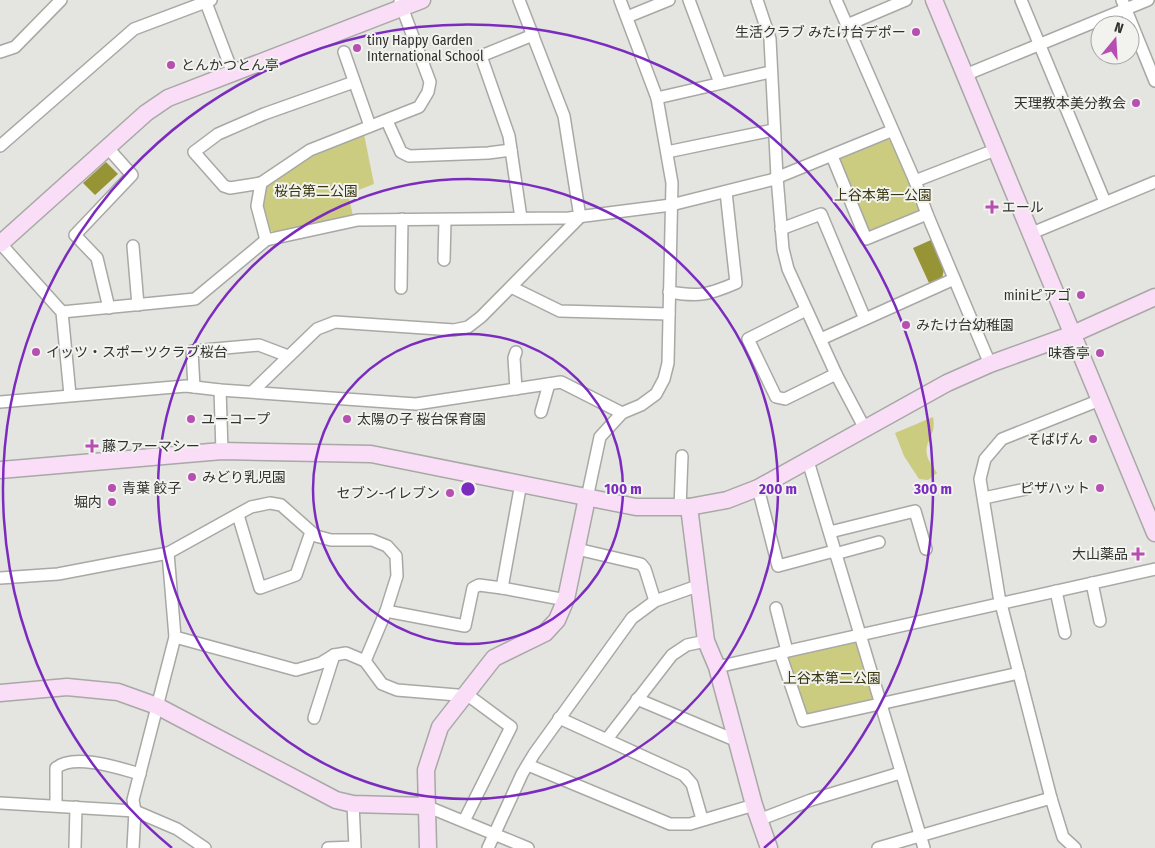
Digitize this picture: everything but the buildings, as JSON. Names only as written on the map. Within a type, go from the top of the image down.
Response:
[{"type":"street","points":[[0,52],[15,47],[61,0]]},
{"type":"street","points":[[70,396],[62,312],[0,243],[146,113],[168,98],[401,4],[422,0]]},
{"type":"street","points":[[519,0],[564,116],[580,217]]},
{"type":"street","points":[[428,848],[426,770],[440,727],[494,658],[545,633],[557,620],[566,600],[600,437],[622,413],[641,406],[656,394],[664,380],[668,363],[672,183],[657,98],[620,0]]},
{"type":"street","points":[[627,18],[668,0]]},
{"type":"street","points":[[689,0],[720,84]]},
{"type":"street","points":[[757,0],[770,39],[773,130],[781,229],[788,269],[836,374],[864,427]]},
{"type":"street","points":[[836,0],[891,131],[915,181],[926,214],[990,364]]},
{"type":"street","points":[[847,25],[906,0]]},
{"type":"street","points":[[934,0],[1155,533]]},
{"type":"street","points":[[1021,0],[1105,202]]},
{"type":"street","points":[[965,75],[1040,45],[1124,5],[1148,0]]},
{"type":"street","points":[[0,146],[134,29],[208,1],[232,71]]},
{"type":"street","points":[[354,82],[264,114],[218,134],[194,152],[224,186],[230,188],[262,183],[310,150],[370,126],[388,121],[419,107],[428,92],[430,82],[401,4]]},
{"type":"street","points":[[1124,5],[1155,81]]},
{"type":"street","points":[[521,218],[505,122],[481,56],[533,35]]},
{"type":"street","points":[[344,52],[370,126]]},
{"type":"street","points":[[657,98],[770,72]]},
{"type":"street","points":[[388,121],[401,152],[409,156],[488,154],[511,150]]},
{"type":"street","points":[[667,152],[773,130]]},
{"type":"street","points":[[62,312],[194,299],[266,240],[358,220],[580,217],[672,205],[777,177],[891,131]]},
{"type":"street","points":[[107,148],[132,175],[75,235],[97,258],[109,308]]},
{"type":"street","points":[[915,181],[995,150]]},
{"type":"street","points":[[832,156],[866,239],[926,214]]},
{"type":"street","points":[[1032,233],[1155,182]]},
{"type":"street","points":[[262,183],[257,206],[266,240]]},
{"type":"street","points":[[670,292],[690,295],[710,294],[736,283],[726,192]]},
{"type":"street","points":[[781,229],[821,214],[865,319]]},
{"type":"street","points":[[253,391],[317,329],[335,322],[454,330],[468,327],[481,317],[580,217]]},
{"type":"street","points":[[401,288],[402,220]]},
{"type":"street","points":[[444,260],[445,220]]},
{"type":"street","points":[[133,246],[138,305]]},
{"type":"street","points":[[821,339],[954,279]]},
{"type":"street","points":[[511,287],[560,310],[669,314]]},
{"type":"street","points":[[0,470],[222,451],[371,454],[636,507],[684,507],[728,500],[758,488],[808,461],[864,427],[946,383],[990,364],[1073,334],[1155,297]]},
{"type":"street","points":[[806,310],[748,340],[776,397],[785,399],[836,374]]},
{"type":"street","points":[[194,387],[192,351],[259,345],[288,356]]},
{"type":"street","points":[[516,352],[514,358],[516,389]]},
{"type":"street","points":[[0,402],[194,387],[416,404],[562,382],[622,413]]},
{"type":"street","points":[[541,412],[549,384]]},
{"type":"street","points":[[220,390],[222,451]]},
{"type":"street","points":[[1075,848],[1063,837],[1051,798],[1001,604],[980,479],[981,468],[985,459],[993,447],[1002,440],[1100,400]]},
{"type":"street","points":[[682,456],[684,507],[706,641],[717,667],[769,848]]},
{"type":"street","points":[[808,461],[830,532],[834,553],[924,848]]},
{"type":"street","points":[[502,588],[521,483]]},
{"type":"street","points":[[758,488],[778,566],[879,542]]},
{"type":"street","points":[[984,498],[1026,489]]},
{"type":"street","points":[[0,578],[58,574],[168,553],[261,504],[281,505],[316,536],[331,540],[372,540],[387,546],[396,556],[398,571],[386,610],[365,662]]},
{"type":"street","points":[[830,532],[915,511],[926,550]]},
{"type":"street","points":[[238,515],[260,588],[296,575],[311,532]]},
{"type":"street","points":[[577,549],[641,564],[645,569],[655,601]]},
{"type":"street","points":[[133,848],[135,811],[133,800],[175,637],[168,553]]},
{"type":"street","points":[[717,667],[1155,569]]},
{"type":"street","points":[[1092,583],[1099,620]]},
{"type":"street","points":[[386,610],[465,626],[473,588],[479,585],[566,600]]},
{"type":"street","points":[[488,848],[519,779],[559,718],[632,618],[655,601],[697,586]]},
{"type":"street","points":[[1056,591],[1066,617],[1066,633]]},
{"type":"street","points":[[776,608],[784,652],[803,721],[1019,673]]},
{"type":"street","points":[[175,637],[296,670],[321,663],[334,654],[346,653],[365,662],[382,684],[397,690],[469,696],[511,727],[464,821]]},
{"type":"street","points":[[608,739],[672,655],[687,646],[706,641]]},
{"type":"street","points":[[314,718],[334,654]]},
{"type":"street","points":[[0,693],[67,687],[118,692],[157,706],[336,800],[353,804],[426,806],[528,848]]},
{"type":"street","points":[[637,699],[737,741]]},
{"type":"street","points":[[559,718],[684,775],[692,784],[702,819]]},
{"type":"street","points":[[56,805],[56,768],[60,765],[71,762],[104,763],[140,774]]},
{"type":"street","points":[[528,765],[670,824],[690,824],[702,819],[758,812],[811,800],[900,773]]},
{"type":"street","points":[[878,848],[1051,798]]},
{"type":"street","points":[[0,803],[135,811],[178,829],[205,848]]},
{"type":"street","points":[[328,848],[355,847],[353,804]]},
{"type":"street","points":[[75,848],[76,807]]},
{"type":"green space","name":"桜台第二公園","points":[[364,134],[374,184],[348,194],[353,216],[276,232],[268,230],[263,203],[266,187],[313,154]]},
{"type":"green space","name":"上谷本第一公園","points":[[883,138],[892,141],[924,215],[869,238],[835,157]]},
{"type":"green space","points":[[933,417],[934,423],[927,445],[927,455],[937,473],[928,480],[919,479],[904,456],[895,433]]},
{"type":"green space","name":"上谷本第二公園","points":[[860,636],[875,703],[808,717],[803,714],[786,661],[788,656]]},
{"type":"shaded area","points":[[106,162],[118,174],[95,195],[83,183]]},
{"type":"shaded area","points":[[931,240],[944,270],[942,278],[929,283],[913,248]]},
{"type":"place","name":"生活クラブ みたけ台デポー","points":[[916,32]]},
{"type":"place","name":"tiny Happy Garden International School","points":[[357,48]]},
{"type":"place","name":"とんかつとん亭","points":[[171,65]]},
{"type":"place","name":"天理教本美分教会","points":[[1136,103]]},
{"type":"place","name":"エール","points":[[992,207]]},
{"type":"place","name":"miniピアゴ","points":[[1081,295]]},
{"type":"place","name":"みたけ台幼稚園","points":[[906,325]]},
{"type":"place","name":"イッツ・スポーツクラブ桜台","points":[[36,352]]},
{"type":"place","name":"味香亭","points":[[1100,353]]},
{"type":"place","name":"ユーコープ","points":[[191,419]]},
{"type":"place","name":"太陽の子 桜台保育園","points":[[347,419]]},
{"type":"place","name":"そばげん","points":[[1093,439]]},
{"type":"place","name":"藤ファーマシー","points":[[92,446]]},
{"type":"place","name":"みどり乳児園","points":[[192,477]]},
{"type":"place","name":"青葉 餃子","points":[[112,488]]},
{"type":"place","name":"ピザハット","points":[[1100,488]]},
{"type":"place","name":"セブン-イレブン","points":[[450,493]]},
{"type":"place","name":"堀内","points":[[112,502]]},
{"type":"place","name":"大山薬品","points":[[1138,554]]}]
